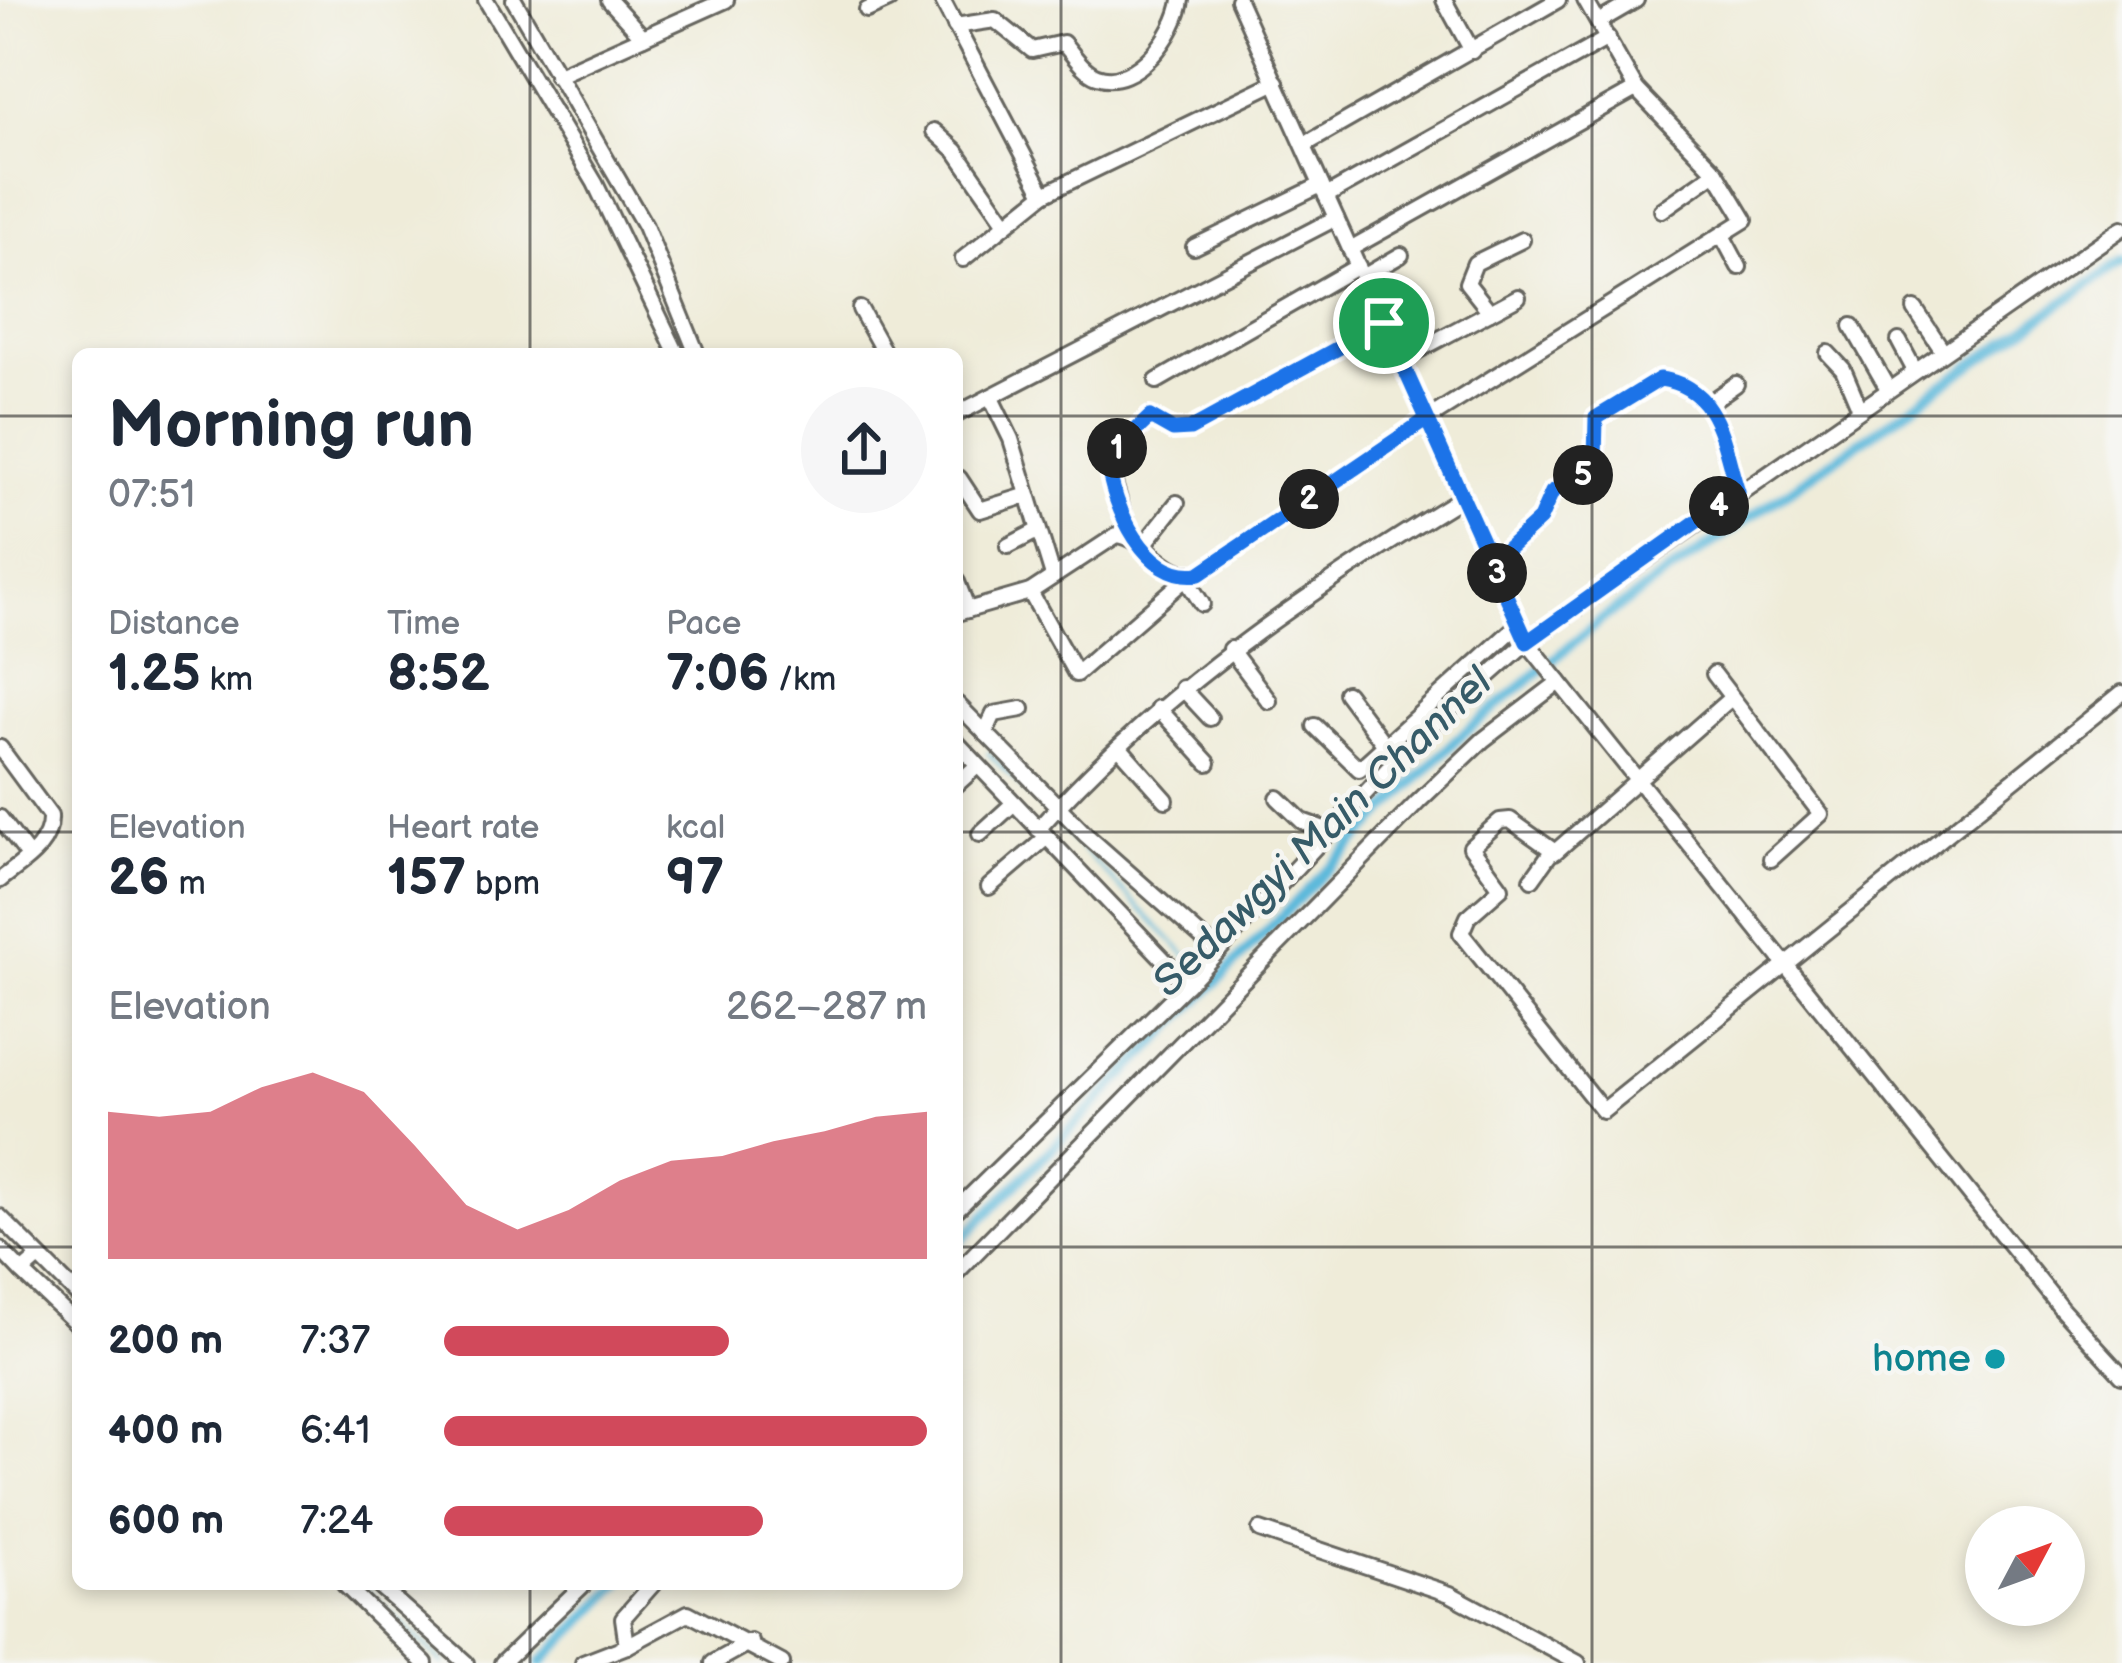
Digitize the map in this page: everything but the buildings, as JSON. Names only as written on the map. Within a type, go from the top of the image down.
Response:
[{"type":"street","points":[[486,0],[596,183],[673,348]]},
{"type":"street","points":[[514,0],[645,226],[694,348]]},
{"type":"street","points":[[609,0],[643,37]]},
{"type":"street","points":[[538,85],[726,0]]},
{"type":"street","points":[[867,10],[889,0]]},
{"type":"street","points":[[942,0],[1044,194]]},
{"type":"street","points":[[956,26],[995,20],[1031,50],[1063,43],[1092,75],[1110,79],[1133,71],[1157,50],[1180,0]]},
{"type":"street","points":[[1238,0],[1530,646],[2061,1308],[2122,1375]]},
{"type":"street","points":[[1444,0],[1472,51]]},
{"type":"street","points":[[1304,145],[1558,0]]},
{"type":"street","points":[[1030,592],[1076,674],[1189,579],[1427,419],[1724,238],[1745,220],[1716,172],[1636,89],[1586,0]]},
{"type":"street","points":[[1598,22],[1636,0]]},
{"type":"street","points":[[1194,247],[1324,190],[1608,38]]},
{"type":"street","points":[[964,259],[1044,194],[1276,82]]},
{"type":"street","points":[[1351,250],[1636,89]]},
{"type":"street","points":[[934,130],[956,151],[1006,223]]},
{"type":"street","points":[[1662,210],[1716,172]]},
{"type":"street","points":[[963,411],[1336,218]]},
{"type":"street","points":[[963,1203],[1190,980],[1411,744],[1530,646],[1738,492],[2122,228]]},
{"type":"street","points":[[1724,238],[1739,267]]},
{"type":"street","points":[[1490,312],[1467,283],[1475,263],[1522,240]]},
{"type":"street","points":[[1157,381],[1360,272],[1401,255]]},
{"type":"street","points":[[639,274],[661,268]]},
{"type":"street","points":[[1400,360],[1518,297]]},
{"type":"street","points":[[860,309],[881,348]]},
{"type":"street","points":[[1916,309],[1943,351]]},
{"type":"street","points":[[1202,604],[1189,579],[1129,533],[1110,483],[1110,455],[1150,417],[1173,430],[1190,429],[1384,323]]},
{"type":"street","points":[[1852,326],[1888,389]]},
{"type":"street","points":[[1899,341],[1915,371]]},
{"type":"street","points":[[1828,353],[1843,369],[1860,410]]},
{"type":"street","points":[[1492,563],[1540,519],[1552,492],[1586,473],[1595,461],[1596,418],[1660,379],[1706,405],[1724,428],[1738,492]]},
{"type":"street","points":[[1706,405],[1736,384]]},
{"type":"street","points":[[991,398],[1011,440],[1052,576]]},
{"type":"street","points":[[963,484],[980,510],[1025,496]]},
{"type":"street","points":[[989,886],[1056,810],[1182,688],[1230,649],[1463,497]]},
{"type":"street","points":[[1143,547],[1177,503]]},
{"type":"street","points":[[1129,533],[1133,510]]},
{"type":"street","points":[[1008,546],[1036,531]]},
{"type":"street","points":[[963,611],[1030,592],[1110,538],[1129,533]]},
{"type":"street","points":[[1316,726],[1359,769],[1519,624]]},
{"type":"street","points":[[1230,649],[1269,701]]},
{"type":"street","points":[[1714,674],[1821,814],[1771,859]]},
{"type":"street","points":[[963,1266],[1418,802],[1557,679]]},
{"type":"street","points":[[1182,688],[1210,718]]},
{"type":"street","points":[[1346,693],[1387,748]]},
{"type":"street","points":[[1552,851],[1516,822],[1505,819],[1471,847],[1501,888],[1468,917],[1461,932],[1603,1111],[2122,693]]},
{"type":"street","points":[[1532,880],[1552,851],[1731,698]]},
{"type":"street","points":[[1158,708],[1208,763]]},
{"type":"street","points":[[985,733],[994,714],[1022,709]]},
{"type":"street","points":[[963,710],[1056,810],[1211,957]]},
{"type":"street","points":[[1398,729],[1411,744]]},
{"type":"street","points":[[1119,746],[1166,800]]},
{"type":"street","points":[[0,748],[50,816],[46,840],[0,880]]},
{"type":"street","points":[[963,750],[1190,980]]},
{"type":"street","points":[[963,779],[977,766]]},
{"type":"street","points":[[1278,798],[1302,821],[1327,830]]},
{"type":"street","points":[[980,834],[1014,803]]},
{"type":"street","points":[[0,818],[28,856]]},
{"type":"street","points":[[0,1217],[72,1317]]},
{"type":"street","points":[[0,1249],[72,1291]]},
{"type":"street","points":[[1260,1530],[1450,1594],[1578,1663]]},
{"type":"street","points":[[350,1590],[425,1663]]},
{"type":"street","points":[[384,1590],[466,1663]]},
{"type":"street","points":[[502,1663],[578,1590]]},
{"type":"street","points":[[627,1646],[623,1618],[648,1590]]},
{"type":"street","points":[[583,1663],[688,1613],[752,1642],[782,1663]]},
{"type":"street","points":[[713,1663],[752,1642]]},
{"type":"waterway","name":"Sedawgyi Main Channel","points":[[963,1238],[1458,738],[1605,617],[2122,262]]},
{"type":"waterway","points":[[988,753],[1046,812]]},
{"type":"waterway","points":[[1052,819],[1197,966]]},
{"type":"waterway","points":[[1203,973],[1214,984]]},
{"type":"waterway","points":[[368,1590],[443,1663]]},
{"type":"waterway","name":"Sedawgyi Main Channel","points":[[541,1663],[614,1590]]},
{"type":"place","name":"home","points":[[1995,1359]]},
{"type":"route","points":[[1384,323],[1492,563],[1540,519],[1552,492],[1586,473],[1595,461],[1596,418],[1649,382],[1669,379],[1706,405],[1724,428],[1738,492],[1527,642],[1427,419],[1199,574],[1177,572],[1130,537],[1108,464],[1110,455],[1150,417],[1173,430],[1190,429],[1384,323]]}]
